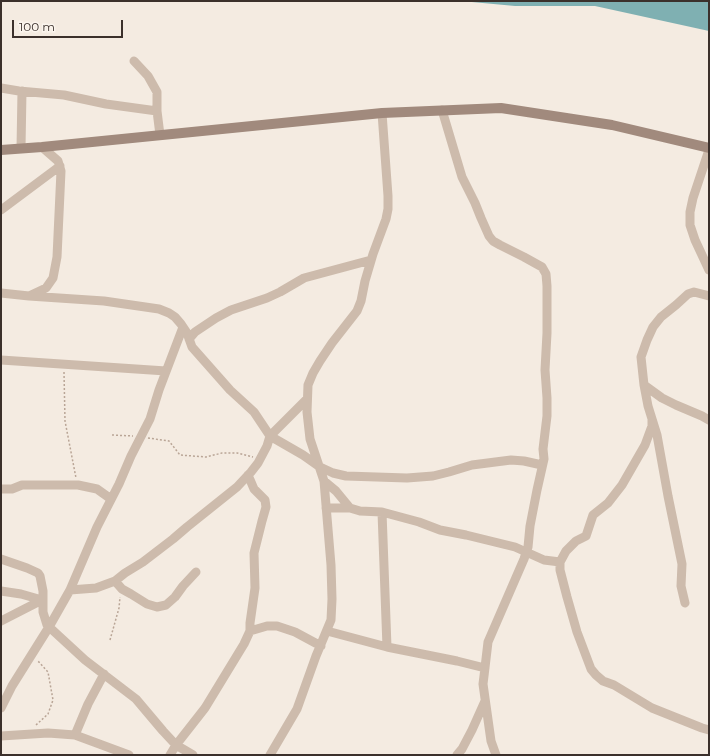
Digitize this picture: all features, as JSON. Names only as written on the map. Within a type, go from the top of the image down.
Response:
[{"type":"street","points":[[134,61],[148,76],[157,92],[157,111],[160,135]]},
{"type":"street","points":[[1,88],[64,95],[106,104],[157,111]]},
{"type":"street","points":[[21,148],[22,91]]},
{"type":"street","points":[[1,150],[382,113],[442,110],[501,108],[612,125],[709,149],[690,212],[690,225],[695,240],[709,270]]},
{"type":"street","points":[[442,110],[462,177],[489,236],[493,241],[542,267],[546,274],[548,318],[545,370],[547,410],[543,449],[544,459],[530,526],[528,547],[488,642],[483,684],[491,741],[496,755]]},
{"type":"street","points":[[270,755],[297,709],[331,620],[331,565],[324,481],[310,439],[307,412],[308,385],[320,361],[357,311],[361,301],[371,260],[388,209],[382,113]]},
{"type":"street","points":[[29,296],[46,288],[53,278],[57,257],[61,171],[58,161],[42,147]]},
{"type":"street","points":[[1,210],[60,166]]},
{"type":"street","points":[[189,339],[195,332],[231,310],[262,300],[280,292],[304,278],[371,260]]},
{"type":"street","points":[[685,603],[681,586],[682,564],[657,435],[648,406],[641,357],[653,327],[661,317],[688,294],[694,292],[709,296]]},
{"type":"street","points":[[1,293],[104,301],[159,309],[169,313],[175,317],[183,327],[192,346],[218,378],[254,412],[270,436],[303,455],[320,467],[333,473],[346,476],[406,478],[433,476],[472,465],[511,460],[524,460],[542,465]]},
{"type":"street","points":[[1,708],[12,686],[70,590],[86,551],[150,419],[183,327]]},
{"type":"street","points":[[1,360],[166,371]]},
{"type":"street","points":[[644,385],[666,400],[709,420]]},
{"type":"street","points":[[70,590],[96,588],[115,582],[125,573],[143,562],[173,539],[237,487],[248,476],[258,464],[270,436],[307,399]]},
{"type":"street","points":[[652,420],[652,426],[645,445],[622,485],[608,503],[593,514],[586,536],[570,546],[560,562],[561,575],[578,632],[591,669],[596,675],[603,681],[614,685],[652,708],[709,730]]},
{"type":"street","points":[[170,755],[205,708],[244,644],[250,631],[255,588],[254,553],[266,507],[265,500],[254,489],[248,476]]},
{"type":"street","points":[[324,481],[336,491],[350,508]]},
{"type":"street","points":[[1,489],[12,489],[22,485],[78,485],[97,489],[111,498]]},
{"type":"street","points":[[326,508],[350,508],[360,511],[382,512],[419,522],[440,530],[466,535],[515,548],[544,560],[560,562]]},
{"type":"street","points":[[382,512],[387,647]]},
{"type":"street","points":[[1,559],[38,573],[40,576],[42,591],[43,612],[47,625],[85,660],[136,699],[176,745],[193,755]]},
{"type":"street","points":[[115,582],[122,589],[147,604],[158,607],[166,606],[175,597],[182,586],[196,572]]},
{"type":"street","points":[[1,591],[21,594],[42,600]]},
{"type":"street","points":[[1,621],[42,600]]},
{"type":"street","points":[[251,617],[267,626]]},
{"type":"street","points":[[250,631],[267,626],[277,626],[295,632],[321,646]]},
{"type":"street","points":[[327,631],[387,647],[485,668]]},
{"type":"street","points":[[75,735],[88,704],[104,674]]},
{"type":"street","points":[[457,755],[462,749],[472,730],[485,699]]},
{"type":"street","points":[[1,736],[48,733],[75,735],[129,755]]},
{"type":"path","points":[[63,365],[65,421],[78,485]]},
{"type":"path","points":[[112,435],[140,437],[169,442],[180,455],[187,456],[206,457],[222,453],[237,453],[253,457],[263,453]]},
{"type":"path","points":[[110,640],[119,608],[122,589]]},
{"type":"path","points":[[32,653],[48,672],[53,700],[48,714],[36,725]]},
{"type":"water","points":[[461,1],[709,1],[709,31],[595,6],[515,6]]}]
